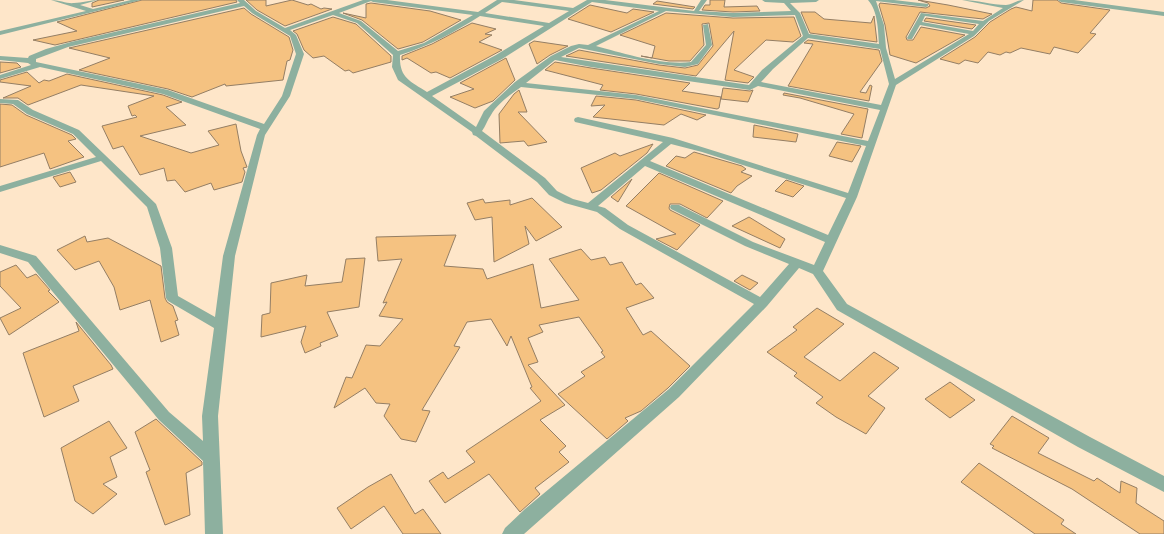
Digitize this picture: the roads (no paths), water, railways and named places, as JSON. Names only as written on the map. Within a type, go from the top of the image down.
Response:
[{"type":"street","points":[[54,0],[92,11]]},
{"type":"street","points":[[72,5],[94,0]]},
{"type":"street","points":[[0,34],[138,0]]},
{"type":"street","points":[[286,30],[369,0]]},
{"type":"street","points":[[373,0],[549,25]]},
{"type":"street","points":[[397,54],[426,44],[501,0],[573,10]]},
{"type":"street","points":[[426,96],[499,57],[573,10],[592,0],[613,1],[663,10],[695,13],[735,15],[797,13]]},
{"type":"street","points":[[695,13],[704,0]]},
{"type":"street","points":[[765,0],[816,0]]},
{"type":"street","points":[[816,271],[852,197],[893,84],[883,47],[881,26],[874,3],[871,0]]},
{"type":"street","points":[[876,0],[927,3],[919,24],[910,38]]},
{"type":"street","points":[[965,0],[1008,7]]},
{"type":"street","points":[[893,84],[974,32],[984,23],[1008,7],[1021,0]]},
{"type":"street","points":[[1061,0],[1164,14]]},
{"type":"street","points":[[785,1],[797,13],[806,36]]},
{"type":"street","points":[[35,63],[32,58],[41,53],[67,45],[243,2],[254,12],[293,35],[300,54],[286,96],[261,135],[229,256],[210,416],[214,534]]},
{"type":"street","points":[[589,47],[663,10]]},
{"type":"street","points":[[334,13],[359,22],[397,54]]},
{"type":"street","points":[[923,14],[984,23]]},
{"type":"street","points":[[919,24],[974,32]]},
{"type":"street","points":[[476,133],[483,124],[487,113],[506,94],[554,58],[573,48],[579,46],[589,47],[669,64],[691,65],[695,63],[709,45],[706,25]]},
{"type":"street","points":[[806,36],[883,47]]},
{"type":"street","points":[[554,58],[747,89],[754,86],[766,71],[798,46],[806,36]]},
{"type":"street","points":[[397,54],[396,67],[401,78],[510,156],[541,180],[553,193],[569,201],[601,210],[624,226],[762,303]]},
{"type":"street","points":[[0,58],[35,63],[165,92],[266,128]]},
{"type":"street","points":[[0,77],[35,63]]},
{"type":"street","points":[[756,83],[884,108]]},
{"type":"street","points":[[518,84],[636,97],[871,144]]},
{"type":"street","points":[[0,101],[15,102],[30,112],[76,132],[152,206],[166,248],[172,298],[221,326]]},
{"type":"street","points":[[578,120],[670,140],[852,197]]},
{"type":"street","points":[[591,206],[670,140]]},
{"type":"street","points":[[0,188],[102,158]]},
{"type":"street","points":[[644,162],[831,240]]},
{"type":"street","points":[[675,207],[749,244],[816,271],[842,307],[1077,438],[1164,484]]},
{"type":"street","points":[[0,249],[32,259],[164,416],[212,459]]},
{"type":"street","points":[[511,534],[531,515],[674,393],[762,303],[797,263]]}]
